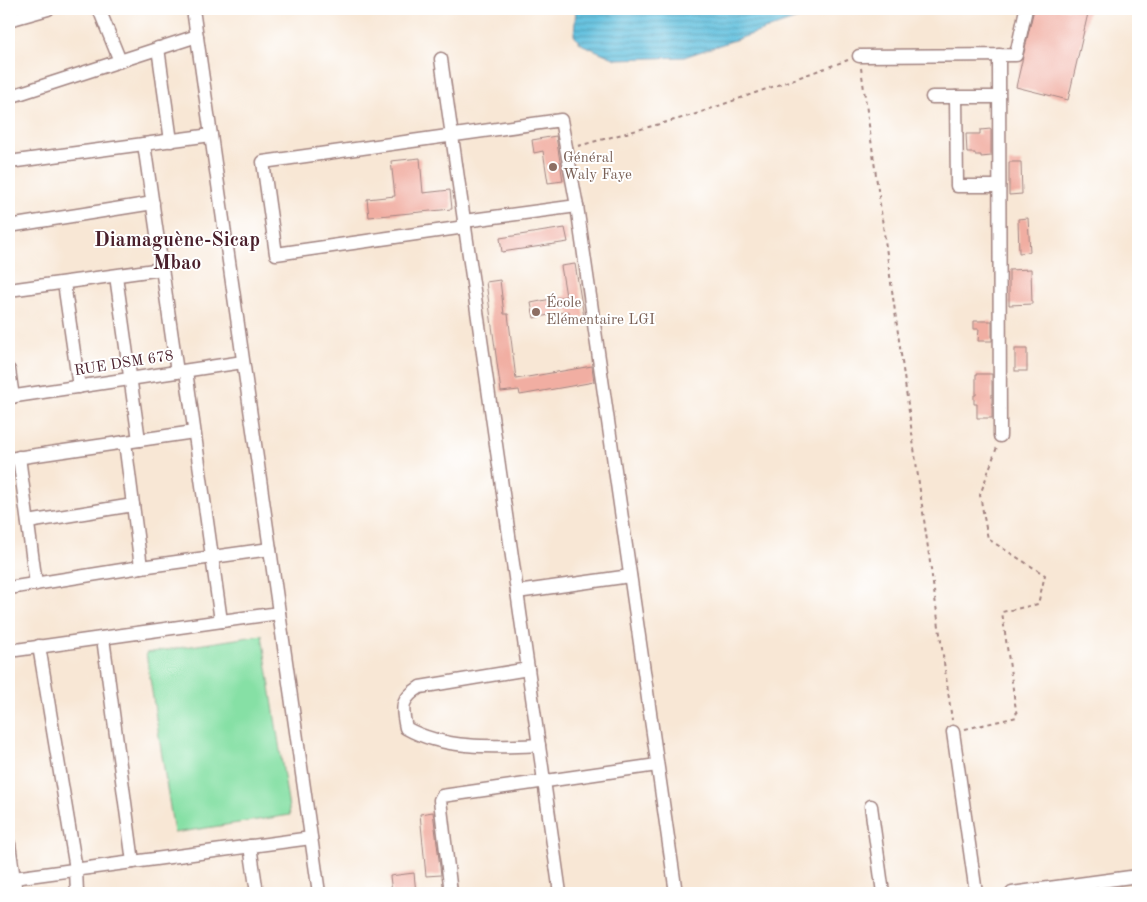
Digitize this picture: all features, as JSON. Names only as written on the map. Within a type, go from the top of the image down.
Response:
[{"type":"street","points":[[9,20],[48,9]]},
{"type":"street","points":[[100,9],[120,61]]},
{"type":"street","points":[[193,9],[320,893]]},
{"type":"street","points":[[859,56],[1016,55],[1026,9]]},
{"type":"street","points":[[9,97],[197,36]]},
{"type":"street","points":[[158,48],[171,141]]},
{"type":"street","points":[[999,55],[1000,436]]},
{"type":"street","points":[[441,59],[560,893]]},
{"type":"street","points":[[932,98],[999,97]]},
{"type":"street","points":[[956,98],[957,186],[999,186]]},
{"type":"street","points":[[577,206],[276,254],[263,162],[561,120],[577,206],[676,893]]},
{"type":"street","points":[[9,162],[211,135]]},
{"type":"street","points":[[144,144],[162,269],[194,432],[221,621]]},
{"type":"street","points":[[9,226],[153,203]]},
{"type":"street","points":[[9,290],[162,269]]},
{"type":"street","points":[[116,276],[139,440]]},
{"type":"street","points":[[64,283],[79,387]]},
{"type":"street","name":"RUE DSM 678","points":[[11,397],[243,362]]},
{"type":"street","points":[[9,370],[11,397]]},
{"type":"street","points":[[36,584],[28,522],[14,458],[194,432]]},
{"type":"street","points":[[125,442],[141,567]]},
{"type":"street","points":[[28,522],[133,505]]},
{"type":"street","points":[[9,588],[270,549]]},
{"type":"street","points":[[517,592],[630,576]]},
{"type":"street","points":[[9,651],[279,613]]},
{"type":"street","points":[[103,638],[133,862]]},
{"type":"street","points":[[39,646],[76,869],[78,893]]},
{"type":"street","points":[[528,669],[420,687],[408,695],[404,703],[403,716],[406,728],[418,735],[453,744],[502,747],[539,745]]},
{"type":"street","points":[[953,732],[976,893]]},
{"type":"street","points":[[451,893],[440,800],[442,796],[657,765]]},
{"type":"street","points":[[871,806],[883,893]]},
{"type":"street","points":[[14,878],[311,838]]},
{"type":"street","points":[[9,846],[16,893]]},
{"type":"street","points":[[250,846],[258,893]]},
{"type":"street","points":[[1012,893],[1068,889],[1138,876]]},
{"type":"path","points":[[566,149],[693,115],[859,56],[953,732],[1017,717],[1002,612],[1038,604],[1045,575],[988,539],[980,495],[1000,436]]},
{"type":"green space","points":[[262,635],[290,815],[174,833],[146,653]]},
{"type":"water","points":[[576,9],[827,9],[684,57],[616,59],[578,41],[574,35]]},
{"type":"building","points":[[1034,9],[1089,9],[1068,100],[1016,87]]},
{"type":"building","points":[[991,129],[991,156],[981,157],[981,155],[975,155],[975,153],[967,153],[966,134],[980,134],[980,130]]},
{"type":"building","name":"Général Waly Faye","points":[[556,136],[563,181],[548,183],[543,151],[534,153],[532,140]]},
{"type":"building","points":[[420,158],[423,193],[450,190],[452,209],[369,217],[367,199],[395,196],[391,161]]},
{"type":"building","points":[[1009,162],[1021,162],[1022,194],[1009,195]]},
{"type":"building","points":[[1028,218],[1030,252],[1019,253],[1018,219]]},
{"type":"building","points":[[565,228],[568,242],[502,252],[500,238]]},
{"type":"building","points":[[575,264],[584,317],[570,320],[569,311],[534,318],[531,303],[566,296],[561,266]]},
{"type":"building","points":[[1031,269],[1032,304],[1009,305],[1009,270]]},
{"type":"building","points":[[500,280],[504,314],[508,314],[516,379],[592,366],[594,382],[520,395],[519,390],[501,392],[486,282]]},
{"type":"building","points":[[974,321],[992,321],[992,341],[978,341],[979,329],[974,329]]},
{"type":"building","points":[[1015,349],[1027,349],[1027,371],[1015,371]]},
{"type":"building","points":[[976,374],[992,374],[992,418],[977,418],[977,404],[974,404]]},
{"type":"building","points":[[433,812],[441,875],[426,876],[420,814]]},
{"type":"building","points":[[414,873],[416,893],[392,893],[390,876]]},
{"type":"place","name":"Général Waly Faye","points":[[553,167]]},
{"type":"place","name":"École Elémentaire LGI","points":[[536,312]]},
{"type":"district","name":"Diamaguène-Sicap Mbao","points":[[177,252]]}]
